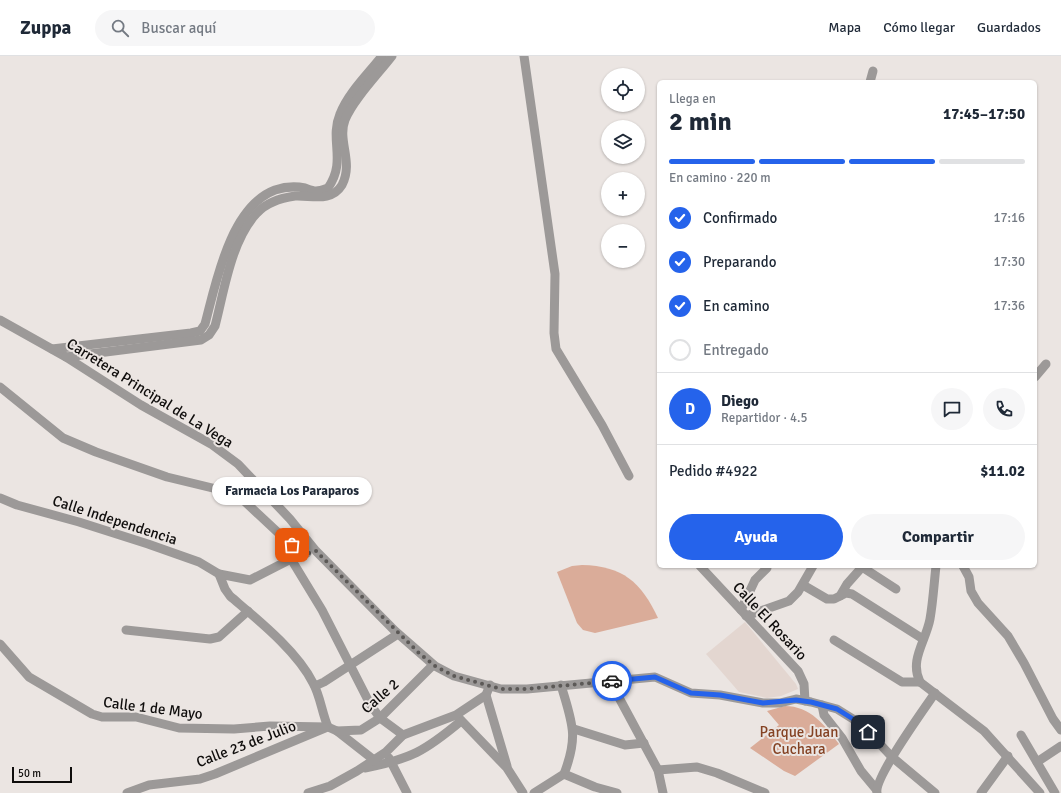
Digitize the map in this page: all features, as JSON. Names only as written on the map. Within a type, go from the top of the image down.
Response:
[{"type":"street","points":[[52,349],[200,331],[205,324],[220,269],[232,237],[251,207],[264,196],[275,190],[290,186],[316,191],[328,188],[334,180],[338,164],[336,127],[340,114],[348,100],[382,56]]},
{"type":"street","points":[[66,357],[201,340],[209,335],[214,326],[238,244],[257,213],[270,203],[282,199],[295,196],[322,198],[333,194],[341,186],[348,170],[344,134],[345,120],[353,106],[392,56]]},
{"type":"street","points":[[524,56],[555,274],[554,325],[556,349],[602,425],[629,476]]},
{"type":"street","points":[[871,80],[873,71]]},
{"type":"street","name":"Carretera Principal de La Vega","points":[[0,320],[66,357],[141,405],[211,444],[238,464],[290,519],[316,551],[398,634],[433,665],[454,676],[501,689],[526,689],[655,677],[691,693],[720,695],[763,703],[796,700],[822,705],[837,709],[861,724],[892,758],[935,793]]},
{"type":"street","points":[[1037,375],[1046,364]]},
{"type":"street","points":[[0,387],[63,438],[96,452],[167,477],[229,492],[241,498],[302,555]]},
{"type":"street","name":"Calle Independencia","points":[[0,498],[17,505],[79,522],[148,544],[199,562],[219,574],[250,580],[290,559],[316,551]]},
{"type":"street","points":[[290,559],[322,610],[370,704],[380,718],[403,734]]},
{"type":"street","name":"Calle El Rosario","points":[[702,568],[798,671],[804,684],[805,701]]},
{"type":"street","points":[[744,613],[755,580],[765,568]]},
{"type":"street","points":[[744,613],[789,601],[803,585],[812,568]]},
{"type":"street","points":[[840,596],[846,584],[861,568]]},
{"type":"street","points":[[864,568],[896,589]]},
{"type":"street","points":[[936,568],[929,621],[917,652],[915,673],[920,682],[984,731],[1040,793]]},
{"type":"street","points":[[964,568],[969,577],[971,591],[978,603],[1008,636],[1053,719],[1061,730]]},
{"type":"street","points":[[219,574],[225,589],[230,596],[248,611],[299,661],[314,686],[321,712],[332,729],[374,760]]},
{"type":"street","points":[[803,585],[827,599],[834,599],[846,593],[852,594],[923,639]]},
{"type":"street","points":[[126,630],[210,639],[219,637],[248,611]]},
{"type":"street","points":[[314,686],[350,666],[398,634]]},
{"type":"street","points":[[834,640],[902,682],[920,682]]},
{"type":"street","name":"Calle 1 de Mayo","points":[[0,644],[29,677],[92,714],[102,716],[136,717],[179,728],[234,729],[270,726],[332,729]]},
{"type":"street","name":"Calle 2","points":[[332,729],[361,730],[380,718],[433,665]]},
{"type":"street","points":[[610,681],[658,770],[663,793],[659,793]]},
{"type":"street","points":[[534,793],[564,774],[572,754],[574,729],[561,685]]},
{"type":"street","points":[[362,768],[392,763],[421,752],[486,695],[490,686]]},
{"type":"street","points":[[877,791],[878,782],[892,758],[935,693]]},
{"type":"street","points":[[486,695],[507,768]]},
{"type":"street","points":[[822,705],[824,715],[842,738],[861,771],[877,791]]},
{"type":"street","points":[[308,793],[330,786],[362,768],[386,752],[403,734],[458,718]]},
{"type":"street","points":[[458,718],[507,768],[523,793]]},
{"type":"street","name":"Calle 23 de Julio","points":[[127,793],[149,785],[200,778],[215,774],[332,729]]},
{"type":"street","points":[[574,729],[625,745],[644,743]]},
{"type":"street","points":[[1021,735],[1056,793]]},
{"type":"street","points":[[1037,762],[1061,746]]},
{"type":"street","points":[[386,752],[407,793]]},
{"type":"street","points":[[981,793],[1008,756]]},
{"type":"street","points":[[658,770],[697,767],[717,773],[753,791],[765,793]]},
{"type":"street","points":[[564,774],[595,787],[617,793]]},
{"type":"shaded area","points":[[745,622],[796,684],[798,689],[781,696],[767,698],[739,692],[706,654]]},
{"type":"green space","points":[[582,565],[609,569],[629,578],[645,595],[658,618],[595,633],[583,630],[577,623],[557,572],[572,566]]},
{"type":"green space","name":"Parque Juan Cuchara","points":[[785,706],[802,709],[809,713],[828,730],[839,744],[795,776],[784,771],[750,748],[779,725],[767,711]]},
{"type":"way so far","points":[[292,545],[302,555],[316,551],[395,631],[419,653],[435,666],[454,676],[501,689],[526,689],[612,681]]},
{"type":"place","name":"Farmacia Los Paraparos","points":[[292,545]]},
{"type":"route","points":[[612,681],[655,677],[691,693],[744,698],[763,703],[796,700],[811,702],[837,709],[861,724],[868,732]]}]
